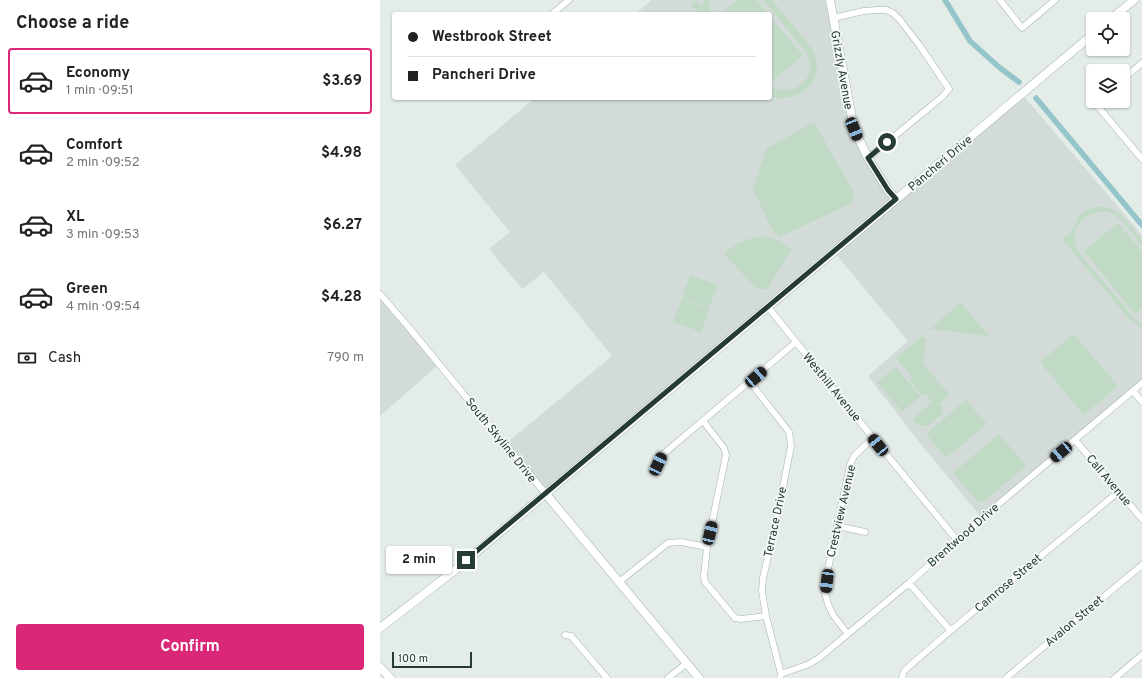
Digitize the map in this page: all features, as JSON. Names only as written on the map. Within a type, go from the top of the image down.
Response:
[{"type":"street","points":[[554,12],[569,0]]},
{"type":"street","name":"Grizzly Avenue","points":[[830,0],[854,129],[868,158],[888,190],[896,199]]},
{"type":"street","points":[[1000,0],[1022,28],[1055,0]]},
{"type":"street","points":[[1119,12],[1134,0]]},
{"type":"street","points":[[833,18],[864,11],[886,10],[893,13],[920,46],[949,89],[942,97],[868,158]]},
{"type":"street","name":"Pancheri Drive","points":[[380,628],[455,570],[1086,40]]},
{"type":"street","points":[[1130,73],[1142,63]]},
{"type":"street","points":[[1100,108],[1142,160]]},
{"type":"street","name":"South Skyline Drive","points":[[380,294],[415,334],[699,678]]},
{"type":"street","name":"Westhill Avenue","points":[[768,307],[957,540]]},
{"type":"street","points":[[658,464],[661,456],[796,342]]},
{"type":"street","name":"Terrace Drive","points":[[750,382],[789,432],[791,446],[763,578],[762,591],[766,616],[781,676]]},
{"type":"street","name":"Brentwood Drive","points":[[781,676],[809,664],[847,634],[909,583],[957,540],[1142,383]]},
{"type":"street","points":[[1133,391],[1142,402]]},
{"type":"street","points":[[703,421],[724,448],[726,455],[708,547],[704,576],[705,582],[735,618],[741,619],[766,616]]},
{"type":"street","name":"Crestview Avenue","points":[[847,634],[833,615],[828,604],[825,593],[828,569],[850,465],[854,456],[873,438]]},
{"type":"street","name":"Call Avenue","points":[[1075,440],[1142,519]]},
{"type":"street","name":"Camrose Street","points":[[902,678],[904,671],[950,630],[979,608],[1118,492]]},
{"type":"street","points":[[837,526],[865,532]]},
{"type":"street","points":[[619,582],[668,543],[681,542],[708,547]]},
{"type":"street","name":"Avalon Street","points":[[1006,678],[1142,565]]},
{"type":"street","points":[[909,583],[950,630]]},
{"type":"street","points":[[565,634],[571,636],[604,677]]},
{"type":"street","points":[[1115,678],[1142,656]]},
{"type":"street","points":[[668,678],[686,663]]},
{"type":"street","points":[[380,666],[390,678]]},
{"type":"shaded area","points":[[652,0],[830,0],[854,129],[896,199],[1022,94],[1142,235],[1142,383],[982,518],[923,447],[868,376],[908,341],[834,252],[545,493],[504,445],[612,356],[544,272],[522,289],[489,249],[510,232],[455,165],[533,100],[772,100],[772,12],[637,12]]},
{"type":"shaded area","points":[[380,297],[437,366],[380,416]]},
{"type":"green space","points":[[704,0],[709,0],[710,12],[697,12],[691,5],[697,1],[702,7]]},
{"type":"green space","points":[[737,0],[756,0],[766,12],[723,12]]},
{"type":"green space","points":[[763,0],[772,0],[812,48],[817,63],[816,72],[811,84],[801,92],[789,97],[780,98],[772,96],[772,87],[776,89],[789,90],[795,88],[806,80],[810,67],[806,52]]},
{"type":"green space","points":[[772,19],[803,55],[772,81]]},
{"type":"green space","points":[[814,122],[854,193],[851,203],[780,237],[772,230],[753,189],[766,149]]},
{"type":"green space","points":[[1101,206],[1112,209],[1121,215],[1142,239],[1142,246],[1129,228],[1117,216],[1106,212],[1092,214],[1081,222],[1077,227],[1075,234],[1075,244],[1079,253],[1135,319],[1142,324],[1142,328],[1130,320],[1062,239],[1071,233],[1079,216],[1087,210]]},
{"type":"green space","points":[[1118,223],[1142,252],[1142,308],[1135,314],[1084,251]]},
{"type":"green space","points":[[763,236],[777,240],[792,249],[767,289],[757,289],[724,254],[742,242],[751,238]]},
{"type":"green space","points":[[690,275],[718,285],[709,308],[682,298]]},
{"type":"green space","points":[[682,299],[709,309],[701,332],[673,322]]},
{"type":"green space","points":[[961,303],[989,336],[930,329]]},
{"type":"green space","points":[[1074,334],[1118,386],[1084,415],[1040,362]]},
{"type":"green space","points":[[921,337],[926,337],[923,364],[949,394],[939,404],[943,408],[942,414],[928,426],[918,425],[912,419],[932,402],[925,393],[922,395],[909,380],[912,377],[896,358]]},
{"type":"green space","points":[[896,367],[920,396],[902,412],[877,382]]},
{"type":"green space","points":[[966,400],[987,424],[946,458],[926,434]]},
{"type":"green space","points":[[999,434],[1026,466],[983,502],[978,502],[953,473]]},
{"type":"waterway","points":[[945,0],[970,41],[1000,68],[1019,82]]},
{"type":"waterway","points":[[1036,98],[1142,225]]},
{"type":"route","points":[[466,560],[896,199],[888,190],[868,158],[887,142]]}]
